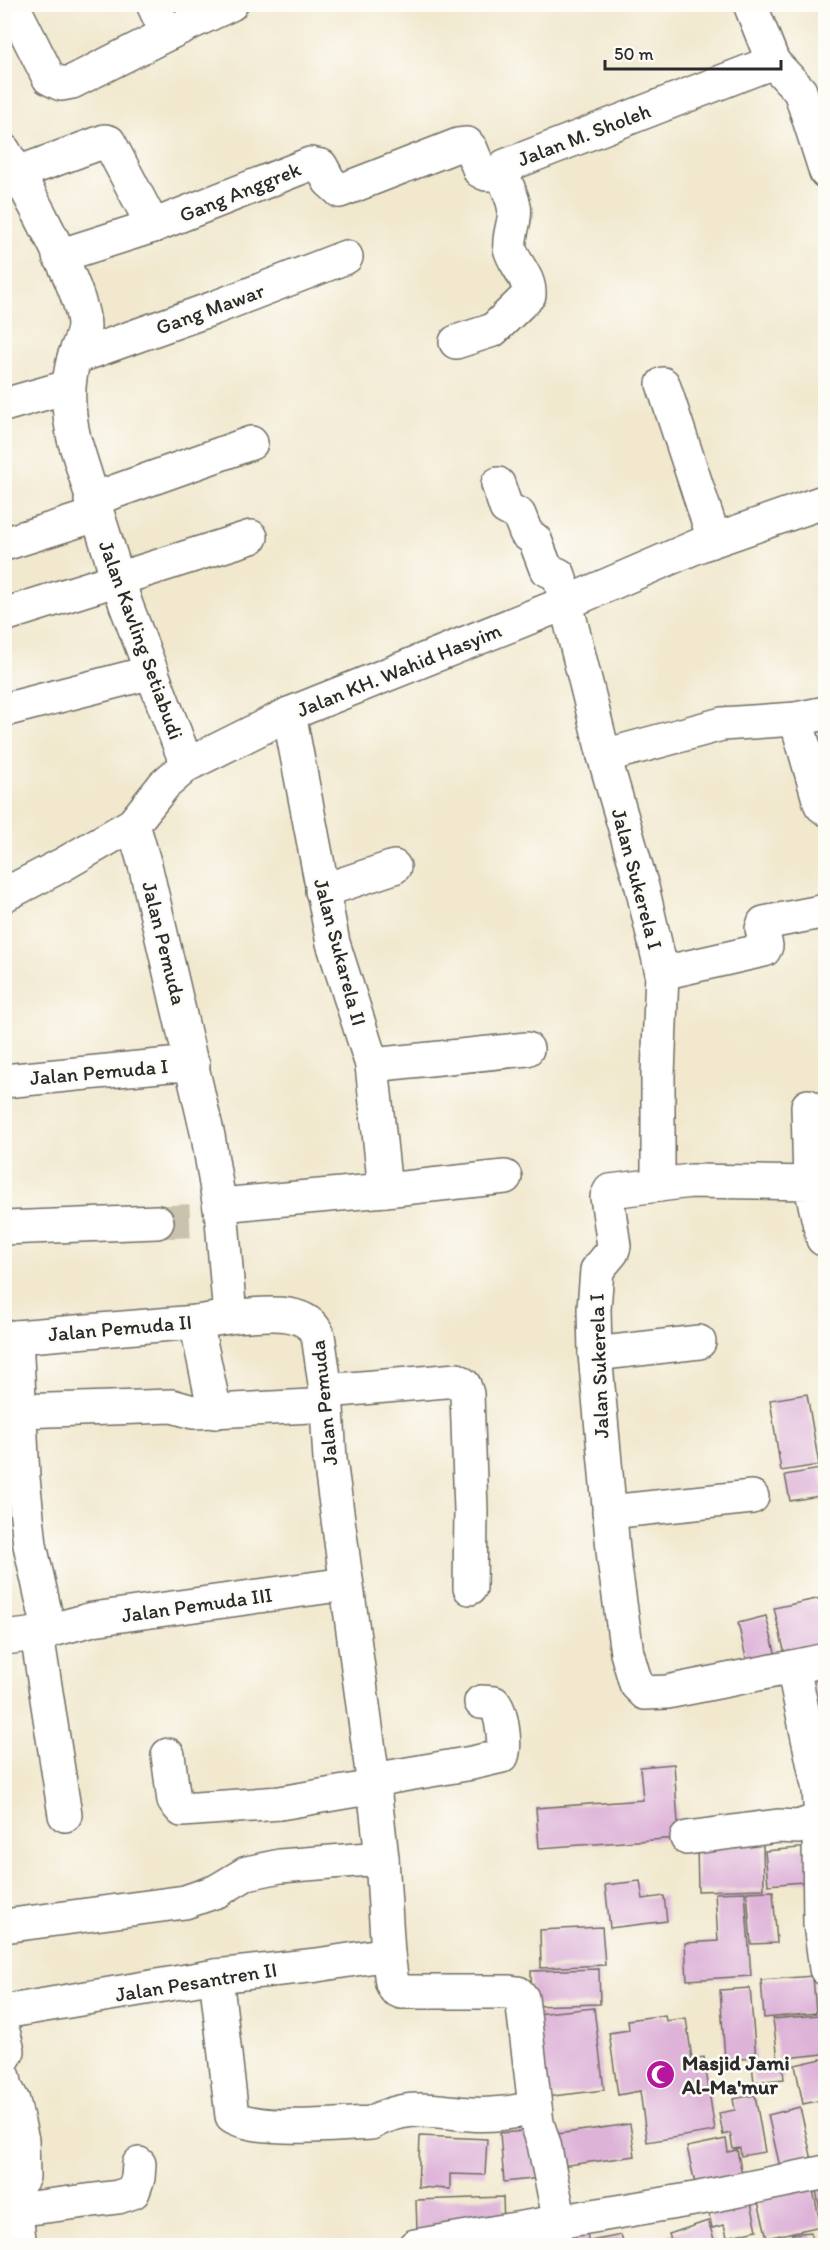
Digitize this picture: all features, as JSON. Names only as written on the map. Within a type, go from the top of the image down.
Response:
[{"type":"street","points":[[153,4],[167,34]]},
{"type":"street","points":[[11,9],[49,78],[61,84],[72,82],[231,4]]},
{"type":"street","points":[[750,4],[773,62],[800,91],[825,172]]},
{"type":"street","name":"Jalan M. Sholeh","points":[[456,342],[493,330],[529,295],[525,276],[515,262],[510,246],[515,209],[504,174],[506,166],[773,62]]},
{"type":"street","name":"Gang Anggrek","points":[[11,162],[109,142],[153,226]]},
{"type":"street","name":"Gang Anggrek","points":[[59,256],[153,226],[310,164],[321,166],[329,181],[340,191],[467,144],[471,148],[480,171],[486,174],[504,174]]},
{"type":"street","name":"Jalan Kavling Setiabudi","points":[[11,162],[75,289],[84,327],[71,372],[69,413],[94,508],[117,578],[187,765]]},
{"type":"street","name":"Gang Mawar","points":[[71,372],[214,309],[346,257]]},
{"type":"street","points":[[5,404],[71,372]]},
{"type":"street","points":[[663,384],[714,539]]},
{"type":"street","points":[[94,508],[251,443]]},
{"type":"street","name":"Jalan Sukerela I","points":[[498,484],[506,508],[519,515],[526,533],[535,540],[546,569],[560,575],[604,756],[642,887],[662,973],[658,1075],[658,1185],[610,1191],[607,1197],[614,1245],[612,1252],[597,1270],[594,1309],[595,1354],[609,1512],[627,1653],[636,1684],[645,1693],[667,1692],[793,1667]]},
{"type":"street","name":"Jalan KH. Wahid Hasyim","points":[[4,895],[133,824],[164,785],[187,765],[289,714],[568,602],[714,539],[825,501]]},
{"type":"street","name":"Jalan Kavling Setiabudi","points":[[4,544],[94,508]]},
{"type":"street","points":[[4,615],[251,537]]},
{"type":"street","points":[[4,710],[152,672]]},
{"type":"street","name":"Jalan Sukarela II","points":[[289,714],[333,943],[372,1065],[385,1190]]},
{"type":"street","points":[[604,756],[722,724],[811,716],[818,796],[825,809]]},
{"type":"street","name":"Jalan Pemuda","points":[[133,824],[146,869],[208,1136],[229,1305],[236,1316],[282,1314],[302,1318],[316,1329],[318,1335],[326,1396],[330,1460],[374,1784],[392,1983],[395,1989],[401,1992],[518,1993],[522,1998],[525,2013],[535,2109]]},
{"type":"street","points":[[322,891],[394,867]]},
{"type":"street","points":[[662,973],[764,950],[766,946],[762,929],[764,923],[825,911]]},
{"type":"street","points":[[372,1065],[527,1049]]},
{"type":"street","name":"Jalan Pemuda I","points":[[4,1080],[170,1065],[193,1065]]},
{"type":"street","points":[[808,1106],[810,1183],[823,1239],[825,1238]]},
{"type":"street","points":[[219,1215],[385,1190],[506,1177]]},
{"type":"street","points":[[658,1185],[702,1180],[810,1183]]},
{"type":"street","points":[[4,1228],[156,1222]]},
{"type":"street","name":"Jalan Pemuda II","points":[[10,1338],[196,1322],[236,1316]]},
{"type":"street","points":[[196,1322],[215,1412]]},
{"type":"street","points":[[10,1338],[19,1411],[30,1545],[65,1815]]},
{"type":"street","points":[[595,1354],[699,1342]]},
{"type":"street","points":[[19,1411],[172,1406],[193,1412],[215,1412],[311,1406],[326,1396],[457,1380],[464,1385],[467,1394],[471,1511],[470,1588]]},
{"type":"street","points":[[609,1512],[752,1497]]},
{"type":"street","name":"Jalan Pemuda III","points":[[4,1638],[43,1632],[93,1619],[346,1584]]},
{"type":"street","points":[[825,1660],[793,1667],[819,1790],[822,1819],[819,1838],[823,1876],[820,1924],[825,1969]]},
{"type":"street","points":[[168,1755],[174,1802],[182,1810],[280,1803],[502,1756],[504,1748],[500,1713],[494,1703],[481,1702]]},
{"type":"street","points":[[687,1838],[778,1826],[798,1827],[822,1819]]},
{"type":"street","points":[[4,1926],[185,1902],[217,1891],[248,1873],[280,1866],[382,1858]]},
{"type":"street","name":"Jalan Pesantren II","points":[[4,2012],[216,1976],[317,1965],[388,1954]]},
{"type":"street","points":[[216,1976],[232,2116],[241,2122],[264,2126],[371,2123],[383,2117],[421,2108],[471,2115],[504,2114],[535,2109],[560,2222]]},
{"type":"street","points":[[4,2035],[8,2050],[4,2058]]},
{"type":"street","points":[[4,2077],[6,2088],[14,2102],[22,2140],[23,2177],[11,2198],[20,2246]]},
{"type":"street","points":[[11,2198],[118,2198],[132,2193],[138,2178],[139,2164]]},
{"type":"street","points":[[415,2246],[525,2237],[560,2222],[700,2198],[825,2172]]},
{"type":"building","points":[[807,1394],[819,1465],[781,1471],[770,1400]]},
{"type":"building","points":[[820,1469],[825,1495],[790,1501],[785,1475]]},
{"type":"building","points":[[821,1598],[826,1616],[826,1654],[787,1663],[774,1608]]},
{"type":"building","points":[[766,1616],[778,1664],[749,1671],[738,1623]]},
{"type":"building","points":[[826,1662],[826,1716],[811,1718],[803,1672]]},
{"type":"building","points":[[674,1764],[679,1838],[539,1848],[536,1808],[643,1800],[640,1767]]},
{"type":"building","points":[[763,1844],[764,1889],[698,1891],[697,1845]]},
{"type":"building","points":[[810,1847],[813,1881],[768,1885],[765,1851]]},
{"type":"building","points":[[640,1881],[643,1899],[664,1896],[667,1921],[610,1928],[605,1885]]},
{"type":"building","points":[[773,1891],[777,1943],[751,1944],[747,1892]]},
{"type":"building","points":[[745,1892],[751,1976],[687,1980],[685,1943],[718,1941],[715,1893]]},
{"type":"building","points":[[602,1927],[605,1965],[541,1968],[540,1930]]},
{"type":"building","points":[[599,1969],[600,2004],[532,2006],[531,1971]]},
{"type":"building","points":[[813,1976],[816,2013],[764,2018],[761,1980]]},
{"type":"building","points":[[750,1988],[756,2058],[725,2060],[720,1990]]},
{"type":"building","points":[[594,2008],[604,2090],[545,2097],[536,2014]]},
{"type":"building","name":"Masjid Jami Al-Ma'mur","points":[[665,2015],[666,2021],[686,2018],[692,2059],[704,2057],[715,2131],[647,2142],[640,2091],[618,2095],[609,2033],[629,2030],[628,2020]]},
{"type":"building","points":[[819,2015],[823,2054],[778,2059],[773,2019]]},
{"type":"building","points":[[826,2058],[826,2099],[803,2104],[795,2065]]},
{"type":"building","points":[[782,2062],[784,2079],[754,2082],[752,2065]]},
{"type":"building","points":[[755,2095],[765,2152],[741,2156],[740,2148],[733,2149],[730,2133],[723,2135],[719,2113],[735,2110],[733,2099]]},
{"type":"building","points":[[800,2107],[812,2160],[780,2167],[768,2115]]},
{"type":"building","points":[[630,2124],[635,2156],[561,2166],[557,2134]]},
{"type":"building","points":[[537,2130],[541,2178],[504,2182],[500,2133]]},
{"type":"building","points":[[420,2136],[487,2139],[485,2175],[450,2174],[450,2189],[418,2187]]},
{"type":"building","points":[[726,2139],[728,2152],[737,2150],[742,2174],[695,2184],[687,2147]]},
{"type":"building","points":[[826,2184],[826,2218],[822,2219],[815,2186]]},
{"type":"building","points":[[812,2186],[821,2226],[767,2238],[757,2198]]},
{"type":"building","points":[[749,2194],[757,2230],[727,2237],[724,2225],[712,2228],[707,2205]]},
{"type":"building","points":[[503,2197],[504,2227],[417,2230],[416,2200]]},
{"type":"building","points":[[708,2221],[716,2245],[673,2246],[669,2234]]},
{"type":"building","points":[[587,2231],[589,2246],[533,2246],[532,2236]]},
{"type":"building","points":[[811,2232],[813,2246],[793,2246],[792,2234]]},
{"type":"building","points":[[621,2235],[624,2246],[592,2246],[591,2241]]},
{"type":"tunnel","points":[[157,1222],[215,1220]]},
{"type":"place","name":"Masjid Jami Al-Ma'mur","points":[[661,2075]]}]
